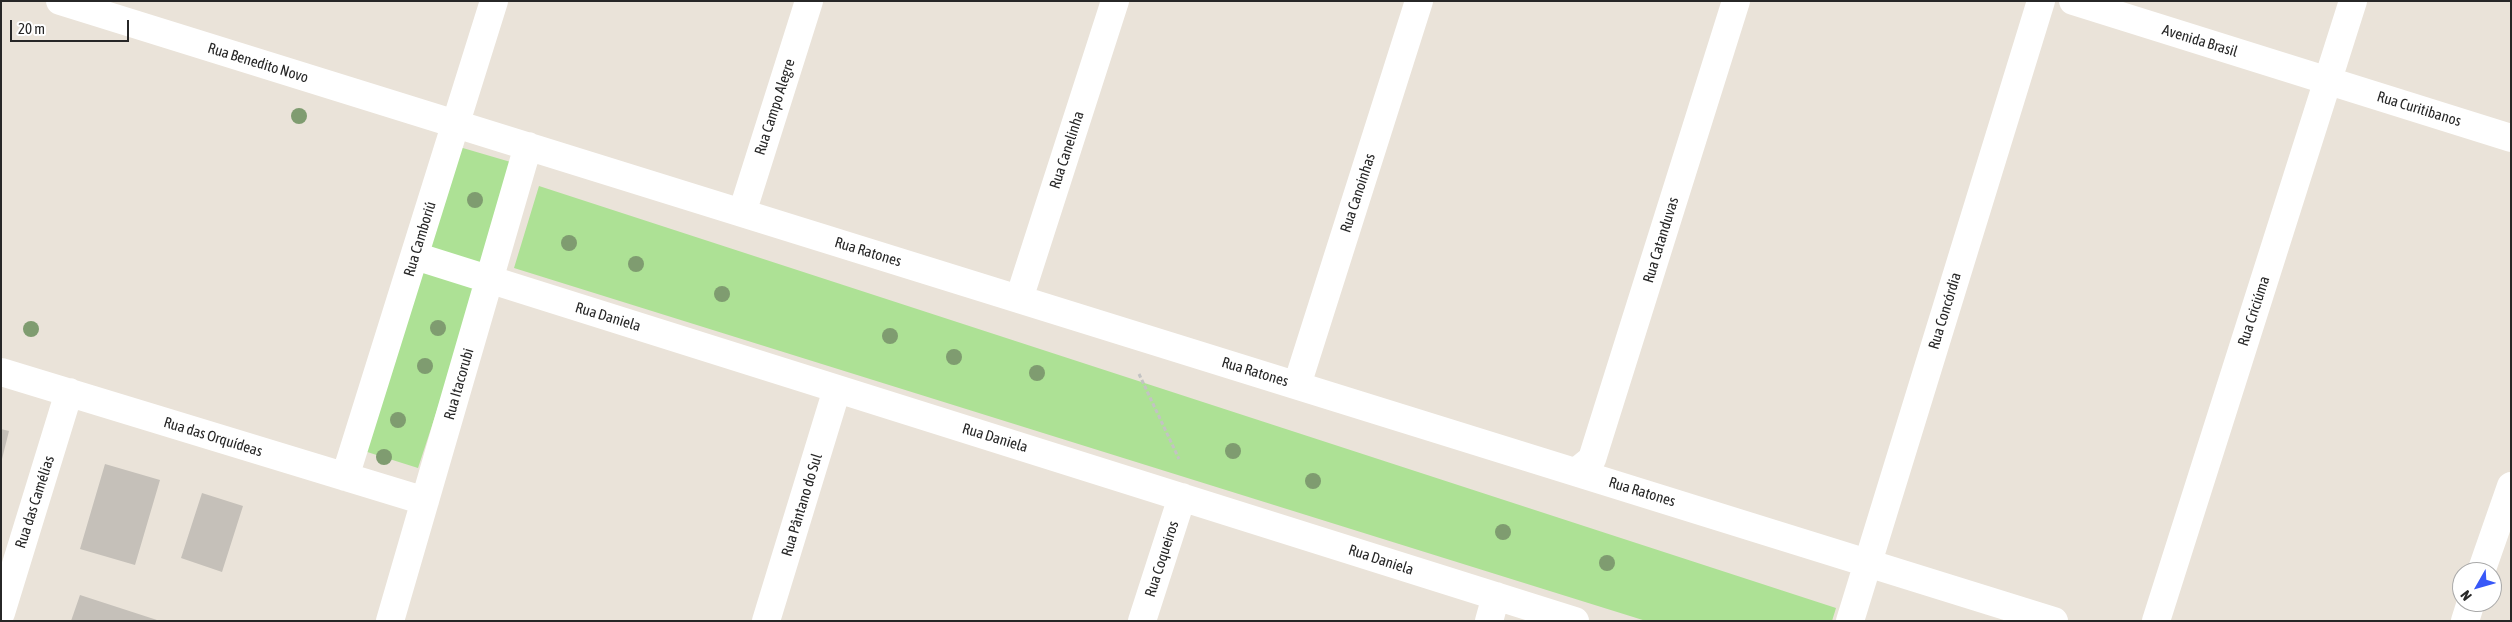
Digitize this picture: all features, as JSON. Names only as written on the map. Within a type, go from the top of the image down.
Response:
[{"type":"street","name":"Rua Benedito Novo","points":[[60,1],[455,124]]},
{"type":"street","name":"Rua Camboriú","points":[[345,477],[494,1]]},
{"type":"street","name":"Rua Campo Alegre","points":[[742,213],[809,1]]},
{"type":"street","name":"Rua Canelinha","points":[[1019,299],[1115,1]]},
{"type":"street","name":"Rua Canoinhas","points":[[1296,385],[1419,1]]},
{"type":"street","name":"Rua Catanduvas","points":[[1576,472],[1592,460],[1736,1]]},
{"type":"street","name":"Rua Concórdia","points":[[1850,621],[2041,1]]},
{"type":"street","name":"Avenida Brasil","points":[[2073,1],[2328,81]]},
{"type":"street","name":"Rua Criciúma","points":[[2156,621],[2353,1]]},
{"type":"street","name":"Rua Curitibanos","points":[[2328,81],[2511,138]]},
{"type":"street","name":"Rua Ratones","points":[[455,124],[2054,621]]},
{"type":"street","name":"Rua Itacorubi","points":[[390,621],[528,146]]},
{"type":"street","name":"Rua Daniela","points":[[415,256],[1191,499],[1493,608],[1575,621]]},
{"type":"street","name":"Rua das Orquídeas","points":[[1,372],[425,501]]},
{"type":"street","name":"Rua Pântano do Sul","points":[[766,621],[837,389]]},
{"type":"street","name":"Rua das Camélias","points":[[1,613],[69,392]]},
{"type":"street","points":[[2484,562],[2511,486]]},
{"type":"street","name":"Rua Coqueiros","points":[[1142,621],[1191,499]]},
{"type":"path","points":[[1118,330],[1191,499]]},
{"type":"green space","points":[[456,146],[514,163],[482,269],[424,251]]},
{"type":"green space","points":[[539,186],[1836,608],[1832,621],[1646,621],[514,268]]},
{"type":"green space","points":[[419,268],[478,286],[418,468],[364,451]]},
{"type":"building","points":[[1,429],[9,431],[2,459],[1,459]]},
{"type":"building","points":[[105,464],[160,480],[135,565],[80,549]]},
{"type":"building","points":[[202,493],[243,506],[222,572],[181,558]]},
{"type":"building","points":[[80,595],[157,620],[157,621],[71,621]]}]
